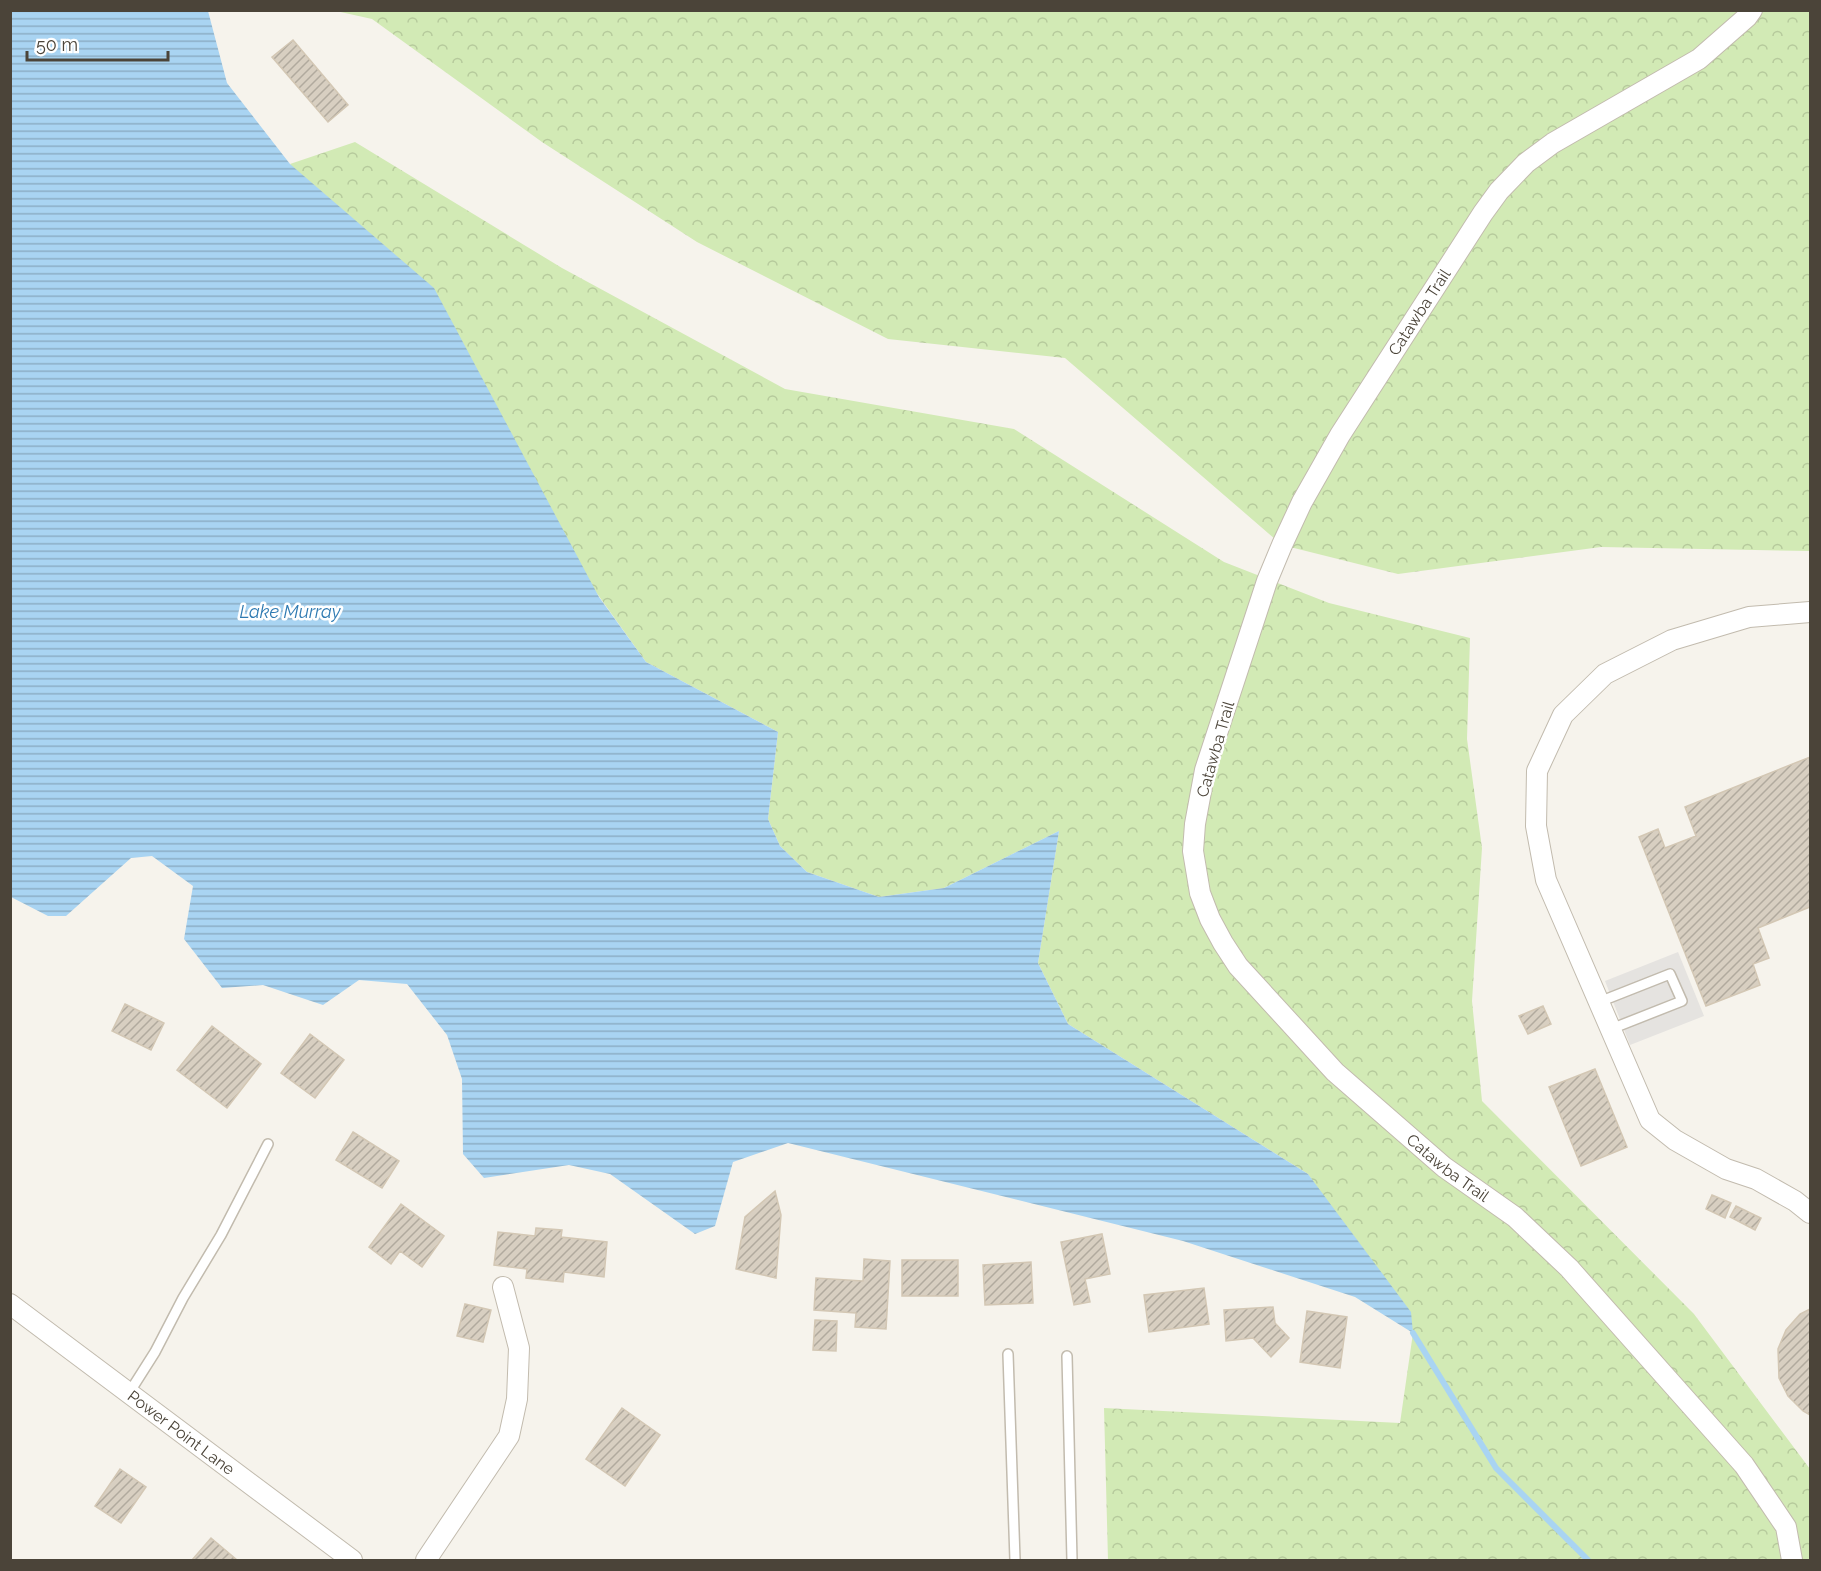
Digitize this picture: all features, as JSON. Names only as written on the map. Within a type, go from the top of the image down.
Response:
[{"type":"street","name":"Catawba Trail","points":[[1752,10],[1699,59],[1634,95],[1526,163],[1499,191],[1483,213],[1340,435],[1302,502],[1282,545],[1267,581],[1205,770],[1193,851],[1200,893],[1210,919],[1238,966],[1335,1072],[1444,1167],[1515,1216],[1569,1268],[1744,1465],[1786,1527],[1792,1560]]},
{"type":"street","points":[[1810,612],[1749,617],[1672,640],[1605,674],[1563,715],[1537,771],[1536,826],[1546,880],[1650,1120],[1675,1140],[1726,1169],[1756,1179],[1795,1201],[1810,1213]]},
{"type":"street","points":[[426,1560],[509,1436],[517,1399],[519,1348],[503,1287]]},
{"type":"street","name":"Power Point Lane","points":[[10,1304],[352,1560]]},
{"type":"lane","points":[[1599,1002],[1670,974],[1682,1001],[1611,1029]]},
{"type":"lane","points":[[129,1392],[155,1352],[268,1144]]},
{"type":"lane","points":[[1008,1354],[1015,1560]]},
{"type":"lane","points":[[1067,1356],[1072,1560]]},
{"type":"green space","points":[[336,11],[1810,11],[1810,551],[1601,547],[1398,574],[1282,545],[1065,358],[888,339],[697,242],[542,142],[372,19]]},
{"type":"green space","points":[[355,142],[562,268],[785,389],[1014,429],[1224,562],[1329,603],[1470,638],[1467,739],[1482,848],[1472,1001],[1482,1101],[1694,1314],[1810,1469],[1810,1560],[1108,1560],[1104,1408],[1400,1423],[1413,1333],[1308,1174],[1068,1024],[1038,963],[1059,831],[944,888],[879,897],[807,872],[780,846],[768,819],[778,732],[646,662],[290,164]]},
{"type":"shaded area","points":[[1678,952],[1704,1016],[1630,1045],[1605,981]]},
{"type":"water","name":"Lake Murray","points":[[10,11],[208,11],[227,83],[290,164],[434,288],[599,597],[646,662],[778,732],[768,819],[780,846],[807,872],[879,897],[944,888],[1059,831],[1038,963],[1068,1024],[1308,1174],[1411,1312],[1413,1333],[1355,1297],[1183,1241],[788,1143],[733,1162],[715,1226],[695,1234],[610,1174],[569,1165],[484,1178],[463,1154],[462,1079],[447,1035],[407,984],[359,980],[323,1005],[263,985],[222,988],[184,939],[193,886],[152,856],[131,858],[66,916],[48,916],[11,897]]},
{"type":"building","points":[[293,40],[348,105],[328,122],[272,57]]},
{"type":"building","points":[[1810,757],[1810,907],[1758,928],[1769,958],[1753,964],[1760,985],[1706,1006],[1639,837],[1658,829],[1665,848],[1696,836],[1685,807]]},
{"type":"building","points":[[125,1004],[164,1023],[151,1050],[112,1031]]},
{"type":"building","points":[[1543,1006],[1551,1024],[1528,1034],[1519,1016]]},
{"type":"building","points":[[212,1026],[261,1064],[227,1108],[177,1070]]},
{"type":"building","points":[[310,1034],[344,1060],[315,1098],[281,1073]]},
{"type":"building","points":[[1595,1069],[1627,1147],[1581,1166],[1549,1087]]},
{"type":"building","points":[[353,1132],[399,1161],[382,1188],[336,1160]]},
{"type":"building","points":[[775,1191],[781,1215],[776,1278],[736,1269],[745,1217]]},
{"type":"building","points":[[1712,1195],[1731,1203],[1725,1218],[1706,1209]]},
{"type":"building","points":[[401,1204],[444,1236],[422,1267],[400,1251],[391,1264],[369,1247]]},
{"type":"building","points":[[1736,1206],[1761,1218],[1755,1230],[1730,1217]]},
{"type":"building","points":[[536,1228],[562,1230],[561,1237],[607,1242],[604,1277],[564,1272],[563,1282],[526,1278],[527,1269],[494,1265],[498,1232],[535,1236]]},
{"type":"building","points":[[1102,1234],[1110,1274],[1085,1279],[1090,1302],[1074,1305],[1061,1242]]},
{"type":"building","points":[[864,1259],[890,1261],[886,1329],[855,1327],[856,1313],[814,1310],[816,1278],[863,1281]]},
{"type":"building","points":[[902,1260],[958,1260],[958,1296],[902,1296]]},
{"type":"building","points":[[1031,1262],[1033,1303],[985,1305],[983,1265]]},
{"type":"building","points":[[1204,1288],[1209,1324],[1149,1332],[1144,1295]]},
{"type":"building","points":[[465,1304],[491,1310],[483,1342],[457,1336]]},
{"type":"building","points":[[1273,1307],[1275,1323],[1289,1338],[1271,1357],[1253,1338],[1226,1341],[1224,1310]]},
{"type":"building","points":[[1810,1309],[1810,1415],[1788,1396],[1779,1378],[1778,1349],[1786,1330],[1800,1314]]},
{"type":"building","points":[[1307,1311],[1347,1317],[1340,1368],[1300,1362]]},
{"type":"building","points":[[815,1320],[837,1321],[836,1351],[813,1350]]},
{"type":"building","points":[[622,1408],[660,1435],[625,1486],[586,1459]]},
{"type":"building","points":[[120,1469],[146,1487],[121,1523],[95,1506]]},
{"type":"building","points":[[211,1538],[237,1560],[192,1560]]},
{"type":"waterway","points":[[1413,1333],[1496,1468],[1588,1560]]}]
